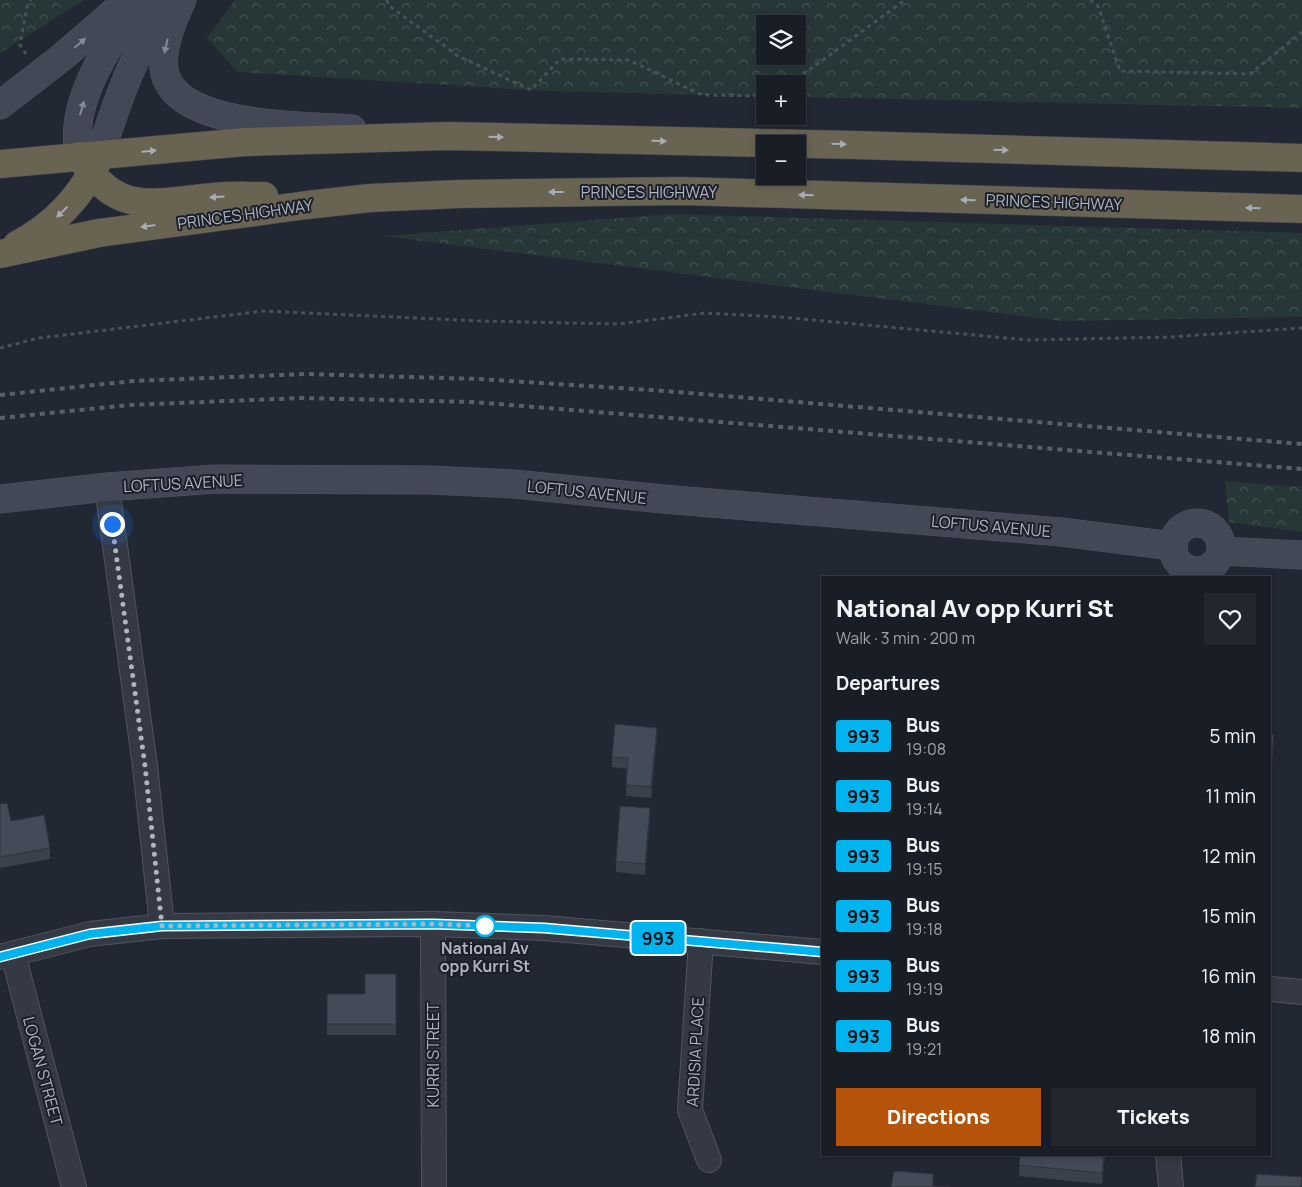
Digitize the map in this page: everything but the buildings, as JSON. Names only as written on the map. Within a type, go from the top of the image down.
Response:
[{"type":"highway","points":[[0,164],[91,161],[270,141],[448,136],[855,144],[1302,158]]},
{"type":"highway","points":[[91,161],[114,194],[140,202],[242,196],[370,198]]},
{"type":"highway","points":[[0,252],[30,238],[47,226],[77,196],[91,161]]},
{"type":"highway","name":"PRINCES HIGHWAY","points":[[0,252],[99,233],[370,198],[468,193],[681,191],[1302,209]]},
{"type":"street","points":[[0,105],[42,74],[128,0]]},
{"type":"street","points":[[91,161],[77,132],[85,96],[112,42],[140,0]]},
{"type":"street","points":[[91,161],[131,67],[151,29],[171,0]]},
{"type":"street","points":[[182,0],[165,47],[164,68],[174,89],[196,106],[210,112],[241,119],[448,136]]},
{"type":"street","name":"LOFTUS AVENUE","points":[[0,499],[107,487],[225,479],[370,479],[514,484],[673,500],[1061,532],[1173,546]]},
{"type":"street","points":[[107,487],[145,766],[162,926]]},
{"type":"street","points":[[1191,523],[1199,523],[1214,529],[1221,543],[1221,551],[1219,558],[1208,568],[1193,574],[1177,559],[1173,546],[1178,532],[1191,523]]},
{"type":"street","points":[[1221,551],[1302,554]]},
{"type":"street","points":[[6,956],[90,934],[162,926],[433,924],[544,928],[821,952]]},
{"type":"street","name":"KURRI STREET","points":[[433,924],[434,1187]]},
{"type":"street","name":"ARDISIA PLACE","points":[[700,941],[690,1110],[709,1160]]},
{"type":"street","name":"LOGAN STREET","points":[[6,956],[74,1187]]},
{"type":"street","points":[[1271,989],[1302,992]]},
{"type":"street","points":[[1168,1156],[1172,1187]]},
{"type":"path","points":[[31,0],[27,7],[20,46],[42,74]]},
{"type":"path","points":[[387,0],[388,5],[458,56],[531,90],[560,59],[629,60],[702,95],[756,96]]},
{"type":"path","points":[[802,75],[905,0]]},
{"type":"path","points":[[1090,0],[1098,6],[1120,71],[1250,74],[1302,32]]},
{"type":"path","points":[[0,348],[39,338],[264,311],[480,321],[618,324],[704,314],[780,317],[1028,340],[1170,337],[1302,328]]},
{"type":"green space","points":[[0,0],[84,0],[0,53]]},
{"type":"green space","points":[[235,0],[1302,0],[1302,108],[806,97],[806,75],[756,75],[756,96],[546,91],[237,72],[207,38]]},
{"type":"green space","points":[[671,214],[1302,233],[1302,317],[1062,321],[383,236]]},
{"type":"green space","points":[[1225,481],[1302,487],[1302,532],[1229,522]]},
{"type":"railway","points":[[0,395],[133,381],[306,374],[479,379],[665,391],[1302,444]]},
{"type":"railway","points":[[0,418],[129,405],[301,398],[473,402],[1302,469]]},
{"type":"bus line","name":"993","points":[[0,957],[90,934],[162,926],[433,924],[544,928],[821,952]]},
{"type":"place","name":"National Av opp Kurri St","points":[[485,926]]},
{"type":"route","points":[[112,524],[145,766],[162,926],[433,924],[488,926],[485,926]]}]
